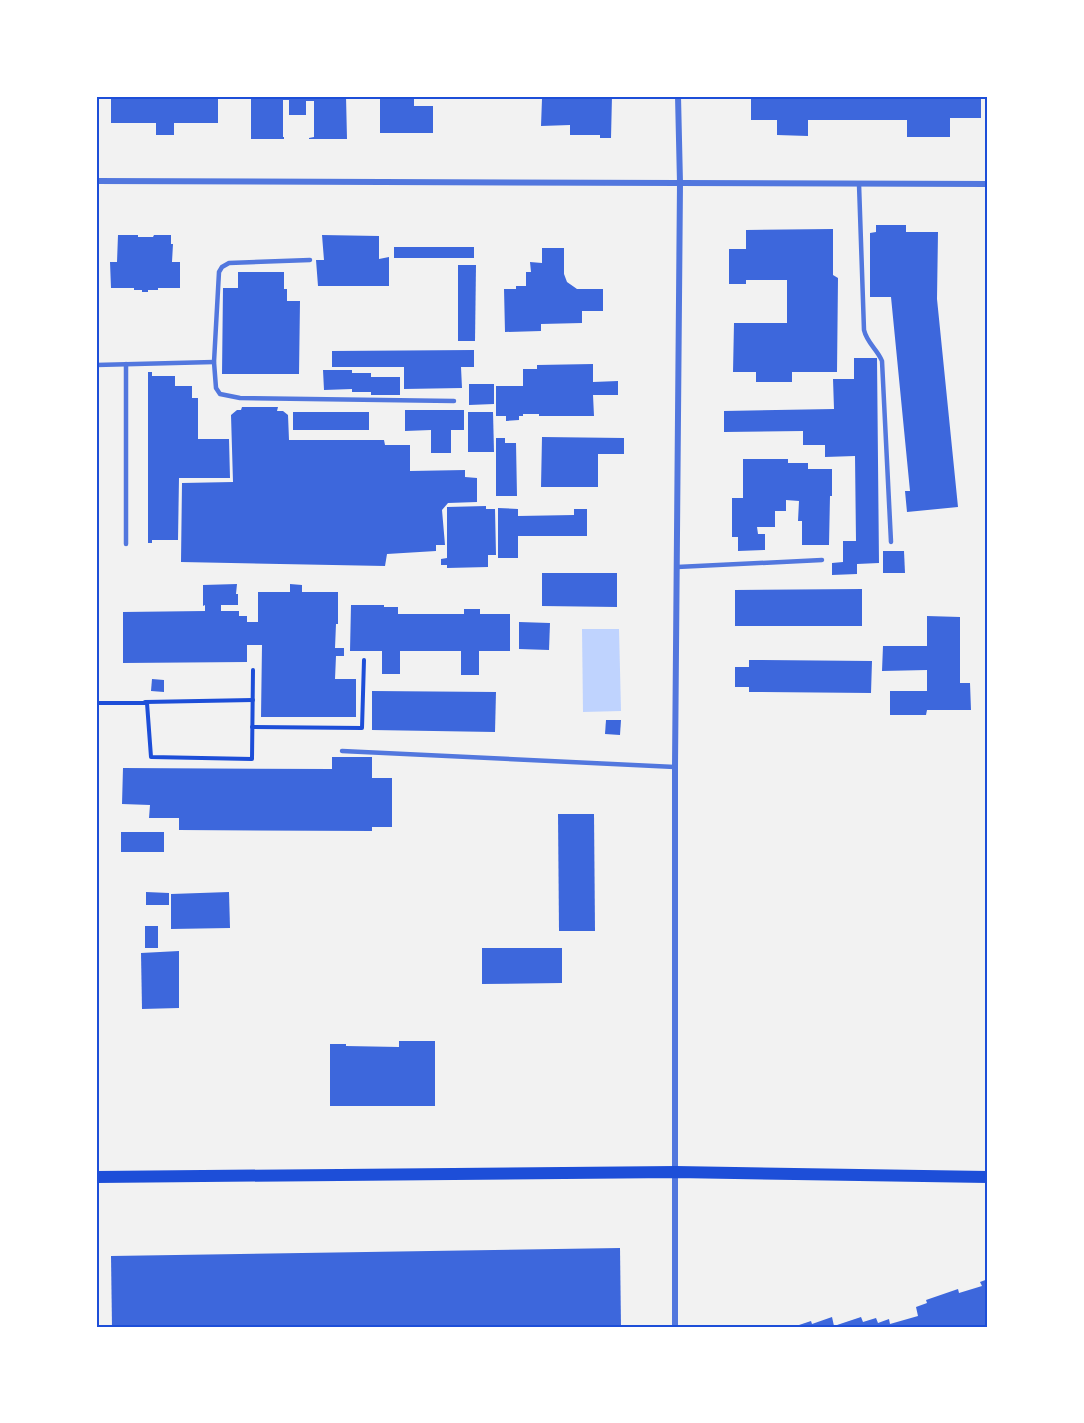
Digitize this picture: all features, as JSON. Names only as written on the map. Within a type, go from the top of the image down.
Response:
[{"type":"main road","points":[[96,1177],[675,1172],[988,1177]]},
{"type":"street","points":[[675,1327],[675,767],[680,183],[678,96]]},
{"type":"street","points":[[96,181],[988,184]]},
{"type":"lane","points":[[859,184],[864,330],[882,361],[891,542]]},
{"type":"lane","points":[[310,260],[228,263],[222,267],[218,277],[214,362],[216,388],[220,394],[240,398],[454,401]]},
{"type":"lane","points":[[96,365],[214,362]]},
{"type":"lane","points":[[126,364],[126,544]]},
{"type":"lane","points":[[676,567],[822,560]]},
{"type":"lane","points":[[342,751],[675,767]]},
{"type":"path","points":[[252,728],[362,728],[364,660]]},
{"type":"path","points":[[96,703],[147,703],[151,757],[252,759],[253,670]]},
{"type":"path","points":[[96,703],[253,700]]},
{"type":"water","points":[[582,629],[619,629],[621,711],[583,712]]},
{"type":"building","points":[[111,96],[218,96],[218,123],[174,123],[174,135],[156,135],[156,123],[111,123]]},
{"type":"building","points":[[251,96],[346,96],[347,139],[309,139],[314,137],[314,101],[306,101],[306,115],[289,115],[289,100],[283,100],[284,139],[251,139]]},
{"type":"building","points":[[380,96],[414,96],[414,106],[433,106],[433,133],[380,133]]},
{"type":"building","points":[[555,96],[612,96],[611,138],[600,138],[600,135],[570,135],[570,125],[541,126],[542,99],[555,99]]},
{"type":"building","points":[[751,96],[981,96],[981,118],[950,118],[950,137],[907,137],[907,120],[808,120],[808,136],[777,135],[777,120],[751,120]]},
{"type":"building","points":[[876,225],[906,225],[906,232],[938,232],[937,299],[958,507],[907,512],[905,491],[910,491],[891,297],[870,297],[870,233],[876,232]]},
{"type":"building","points":[[833,229],[833,275],[838,278],[837,372],[792,372],[792,382],[756,382],[756,372],[733,372],[734,323],[787,323],[787,280],[746,280],[746,284],[729,284],[729,249],[746,249],[746,230]]},
{"type":"building","points":[[118,235],[153,237],[154,235],[171,235],[172,262],[180,262],[180,288],[158,288],[158,290],[142,292],[134,288],[111,288],[110,262],[117,262]]},
{"type":"building","points":[[322,235],[379,236],[379,259],[389,257],[389,286],[318,286],[316,260],[324,260]]},
{"type":"building","points":[[394,247],[474,247],[474,258],[394,258]]},
{"type":"building","points":[[542,248],[564,248],[564,274],[567,282],[577,289],[603,289],[603,311],[582,311],[582,323],[541,324],[541,331],[505,332],[504,289],[526,286],[526,272],[531,272],[530,262],[542,263]]},
{"type":"building","points":[[458,265],[476,265],[475,341],[458,341]]},
{"type":"building","points":[[238,272],[284,272],[287,301],[300,301],[299,374],[222,374],[223,288],[238,288]]},
{"type":"building","points":[[474,350],[474,367],[461,367],[462,388],[404,389],[404,367],[332,367],[332,351]]},
{"type":"building","points":[[854,358],[877,358],[879,563],[857,564],[857,574],[832,575],[832,563],[843,562],[843,541],[856,541],[855,456],[825,457],[825,445],[803,445],[803,431],[724,432],[724,411],[834,409],[833,379],[854,379]]},
{"type":"building","points":[[593,364],[593,382],[618,381],[618,395],[593,395],[594,416],[523,414],[519,416],[519,420],[506,421],[506,416],[496,416],[496,386],[523,386],[523,369],[537,369],[537,365]]},
{"type":"building","points":[[323,370],[352,370],[352,373],[371,373],[371,377],[400,377],[400,395],[371,395],[371,392],[352,392],[352,389],[324,390]]},
{"type":"building","points":[[148,372],[152,372],[152,376],[175,376],[175,386],[192,386],[192,398],[198,398],[198,439],[229,439],[230,478],[179,478],[178,540],[152,540],[152,543],[148,543]]},
{"type":"building","points":[[469,384],[494,384],[494,404],[469,405]]},
{"type":"building","points":[[242,407],[278,407],[277,411],[283,411],[288,415],[289,440],[384,440],[385,445],[410,445],[410,471],[465,470],[465,477],[477,478],[477,502],[448,503],[442,510],[445,545],[436,545],[436,551],[387,554],[385,566],[181,562],[182,483],[233,482],[231,415],[241,410]]},
{"type":"building","points":[[405,410],[464,410],[464,430],[451,430],[451,453],[431,453],[431,430],[405,431]]},
{"type":"building","points":[[293,412],[369,412],[369,430],[293,430]]},
{"type":"building","points":[[468,412],[493,412],[494,452],[468,452]]},
{"type":"building","points":[[542,437],[624,438],[624,454],[598,454],[598,487],[541,487]]},
{"type":"building","points":[[496,438],[505,438],[505,443],[516,443],[517,496],[496,496]]},
{"type":"building","points":[[743,459],[788,459],[788,463],[808,463],[808,469],[832,469],[829,545],[802,545],[802,521],[798,521],[799,501],[786,500],[786,511],[775,511],[775,527],[757,527],[758,534],[765,534],[765,550],[738,551],[738,537],[732,537],[732,498],[743,498]]},
{"type":"building","points":[[486,506],[486,509],[495,509],[496,555],[488,555],[488,567],[447,568],[447,565],[441,565],[441,559],[447,558],[447,507]]},
{"type":"building","points":[[498,508],[518,509],[518,516],[574,515],[574,509],[587,509],[587,536],[518,536],[518,558],[498,558]]},
{"type":"building","points":[[883,551],[904,551],[905,573],[883,573]]},
{"type":"building","points":[[542,573],[617,573],[617,607],[542,606]]},
{"type":"building","points":[[237,584],[238,605],[221,605],[221,611],[239,611],[239,616],[247,616],[247,622],[258,622],[258,592],[290,592],[290,584],[302,585],[302,592],[338,592],[335,648],[344,648],[344,656],[336,656],[335,679],[356,679],[356,717],[261,717],[262,645],[247,645],[247,662],[123,663],[123,612],[205,611],[203,585]]},
{"type":"building","points":[[862,589],[862,626],[735,626],[735,590]]},
{"type":"building","points":[[351,605],[398,607],[398,614],[464,614],[464,609],[480,609],[480,614],[510,614],[510,651],[479,651],[479,675],[461,675],[461,651],[400,651],[400,674],[382,674],[382,651],[350,651]]},
{"type":"building","points":[[927,616],[960,617],[960,683],[970,683],[971,710],[927,710],[926,715],[890,715],[890,691],[927,691],[927,670],[882,671],[883,646],[927,646]]},
{"type":"building","points":[[519,622],[550,623],[549,650],[519,649]]},
{"type":"building","points":[[749,660],[872,661],[871,693],[749,692],[749,687],[735,687],[735,667],[749,667]]},
{"type":"building","points":[[985,677],[988,677],[988,710],[985,710]]},
{"type":"building","points":[[152,679],[164,680],[164,692],[151,691]]},
{"type":"building","points":[[372,691],[496,692],[495,732],[372,730]]},
{"type":"building","points":[[606,720],[621,720],[620,735],[605,734]]},
{"type":"building","points":[[332,757],[372,757],[372,778],[392,778],[392,827],[372,827],[372,831],[179,830],[179,818],[149,818],[150,805],[122,804],[123,768],[332,769]]},
{"type":"building","points":[[558,814],[594,814],[595,931],[559,931]]},
{"type":"building","points":[[121,832],[164,832],[164,852],[121,852]]},
{"type":"building","points":[[146,892],[169,893],[169,905],[146,905]]},
{"type":"building","points":[[229,892],[230,928],[171,929],[171,894]]},
{"type":"building","points":[[145,926],[158,926],[158,948],[145,948]]},
{"type":"building","points":[[482,948],[562,948],[562,983],[482,984]]},
{"type":"building","points":[[179,951],[179,1008],[142,1009],[141,953]]},
{"type":"building","points":[[399,1041],[435,1041],[435,1106],[330,1106],[330,1044],[399,1047]]},
{"type":"building","points":[[620,1248],[621,1327],[112,1327],[111,1256]]},
{"type":"building","points":[[988,1279],[988,1327],[793,1327],[811,1321],[812,1324],[832,1317],[834,1326],[861,1317],[863,1322],[876,1318],[878,1323],[889,1319],[890,1324],[918,1316],[916,1307],[927,1303],[926,1300],[958,1289],[959,1293],[982,1286],[980,1282]]}]
